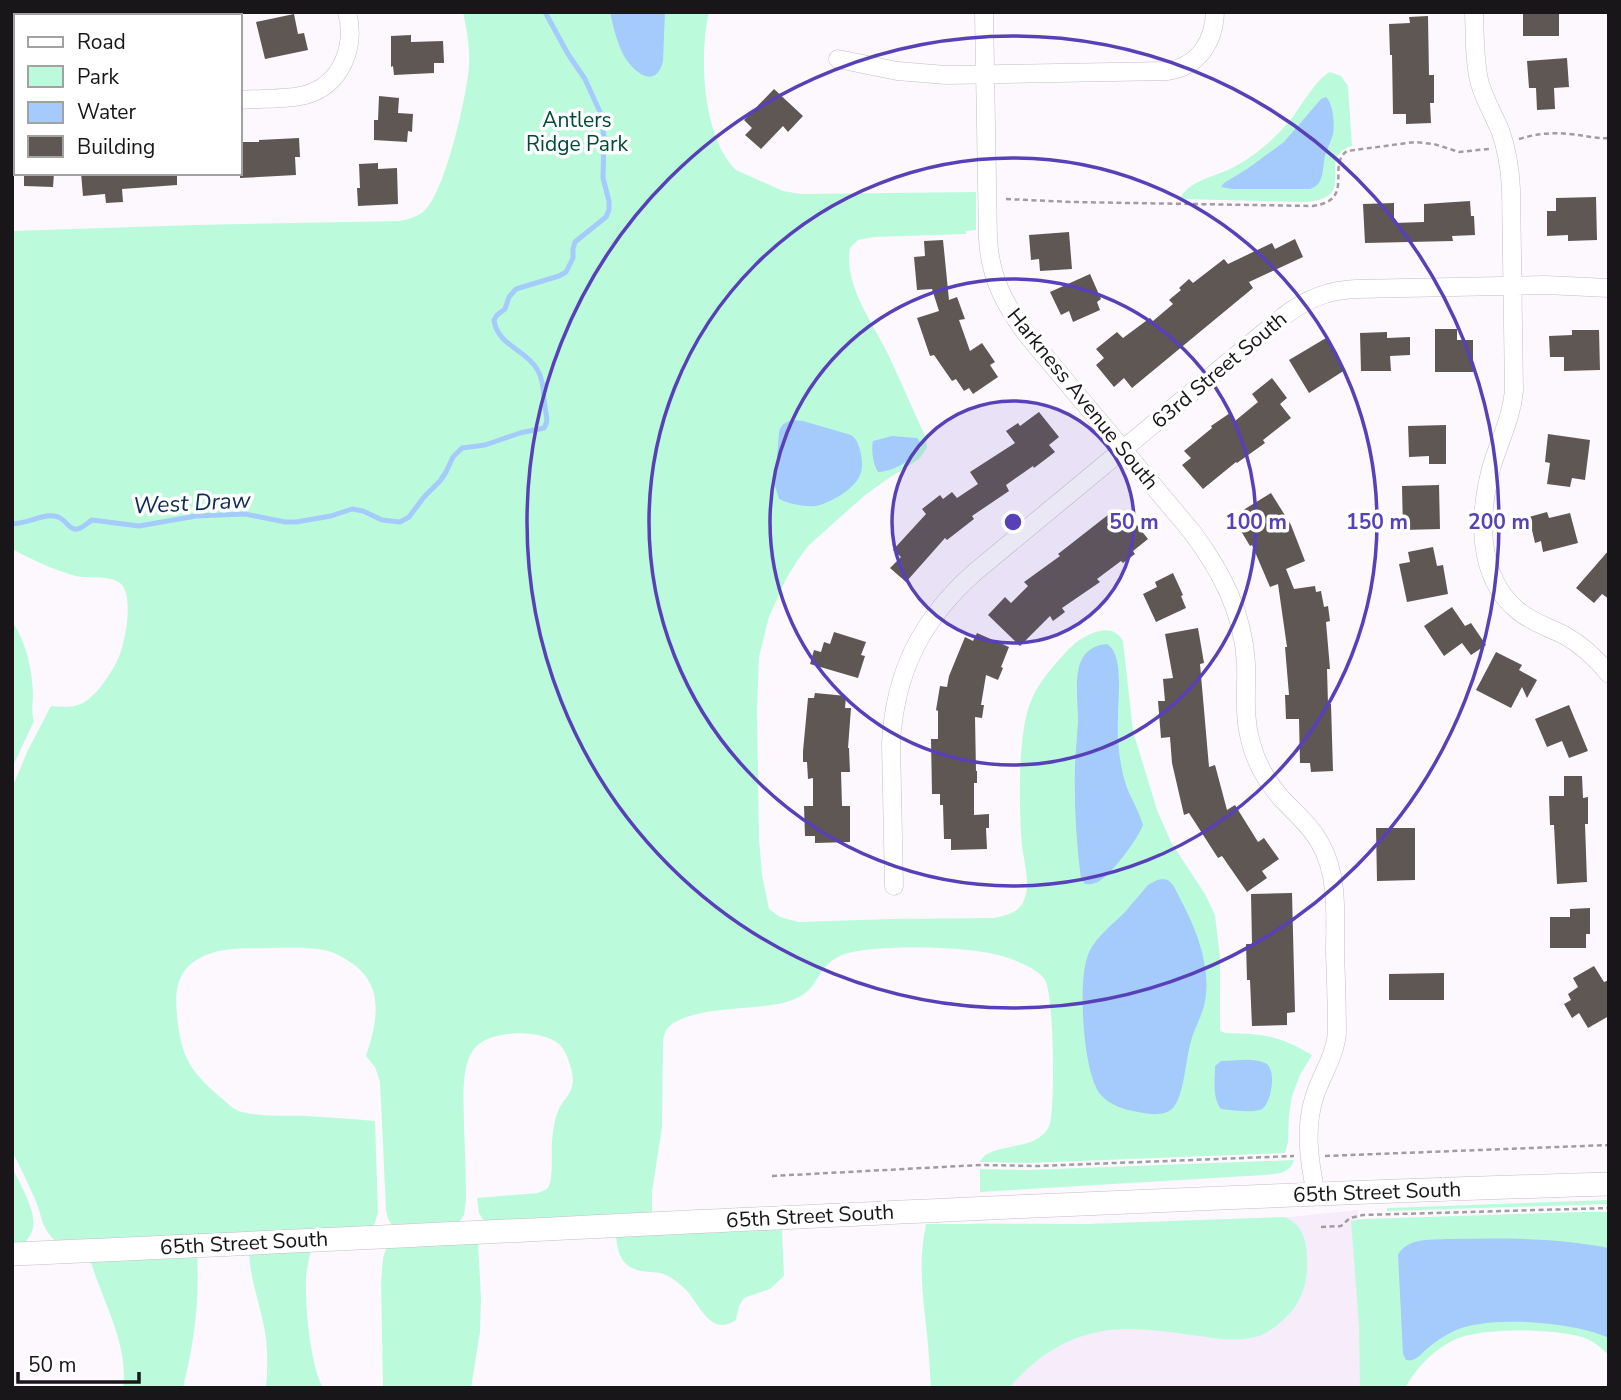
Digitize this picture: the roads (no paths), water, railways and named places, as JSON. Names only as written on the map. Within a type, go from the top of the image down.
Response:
[{"type":"street","points":[[242,100],[296,97],[325,85],[340,68],[348,49],[350,31],[347,12]]},
{"type":"street","name":"Harkness Avenue South","points":[[984,12],[988,239],[996,282],[1016,321],[1202,545],[1229,590],[1245,648],[1245,716],[1253,750],[1276,792],[1316,835],[1330,865],[1334,893],[1337,1033],[1333,1055],[1315,1097],[1309,1125],[1310,1164],[1316,1194]]},
{"type":"street","points":[[838,59],[910,73],[946,75],[1173,71],[1189,64],[1205,49],[1211,37],[1215,12]]},
{"type":"street","points":[[1474,12],[1479,79],[1509,161],[1513,285],[1514,391],[1511,412],[1493,462],[1486,495],[1484,538],[1487,562],[1499,588],[1516,610],[1579,645],[1609,674]]},
{"type":"street","name":"63rd Street South","points":[[894,886],[892,720],[903,673],[919,638],[934,614],[957,587],[1284,316],[1316,296],[1345,289],[1513,285],[1609,288]]},
{"type":"street","name":"65th Street South","points":[[12,1254],[1028,1205],[1609,1184]]},
{"type":"water","points":[[610,12],[665,12],[663,61],[655,75],[645,76],[628,62],[619,46]]},
{"type":"water","points":[[1326,97],[1332,109],[1334,130],[1325,156],[1321,180],[1315,187],[1221,187],[1284,142],[1321,99]]},
{"type":"water","points":[[792,420],[851,435],[859,446],[862,462],[860,475],[848,490],[835,499],[816,506],[807,506],[779,499],[775,486],[779,432],[783,424]]},
{"type":"water","points":[[892,436],[917,438],[920,442],[910,459],[891,470],[878,472],[873,457],[873,441]]},
{"type":"water","points":[[1107,644],[1116,657],[1118,666],[1118,733],[1122,768],[1126,785],[1143,825],[1112,870],[1099,881],[1085,884],[1081,879],[1076,822],[1078,675],[1085,654],[1095,647]]},
{"type":"water","points":[[1163,879],[1173,885],[1194,928],[1204,958],[1206,990],[1177,1103],[1165,1113],[1152,1114],[1133,1111],[1108,1101],[1094,1083],[1086,1048],[1083,987],[1084,970],[1093,945],[1148,885]]},
{"type":"water","points":[[1255,1060],[1269,1066],[1272,1087],[1264,1107],[1251,1111],[1221,1109],[1215,1094],[1215,1066],[1221,1061]]},
{"type":"water","points":[[1425,1240],[1547,1240],[1609,1248],[1609,1338],[1594,1332],[1553,1324],[1486,1323],[1452,1332],[1416,1358],[1406,1360],[1403,1354],[1398,1255],[1407,1245]]},
{"type":"waterway","name":"West Draw","points":[[12,524],[53,516],[77,529],[92,520],[139,526],[196,516],[245,514],[296,522],[352,509],[382,520],[400,522],[409,517],[440,481],[453,457],[462,448],[485,445],[544,428],[547,418],[539,373],[532,362],[500,336],[494,320],[505,309],[509,297],[516,289],[566,272],[573,258],[575,242],[606,217],[609,210],[603,178],[604,137],[600,112],[585,79],[545,12]]},
{"type":"park label","name":"Antlers Ridge Park","points":[[577,132]]}]
